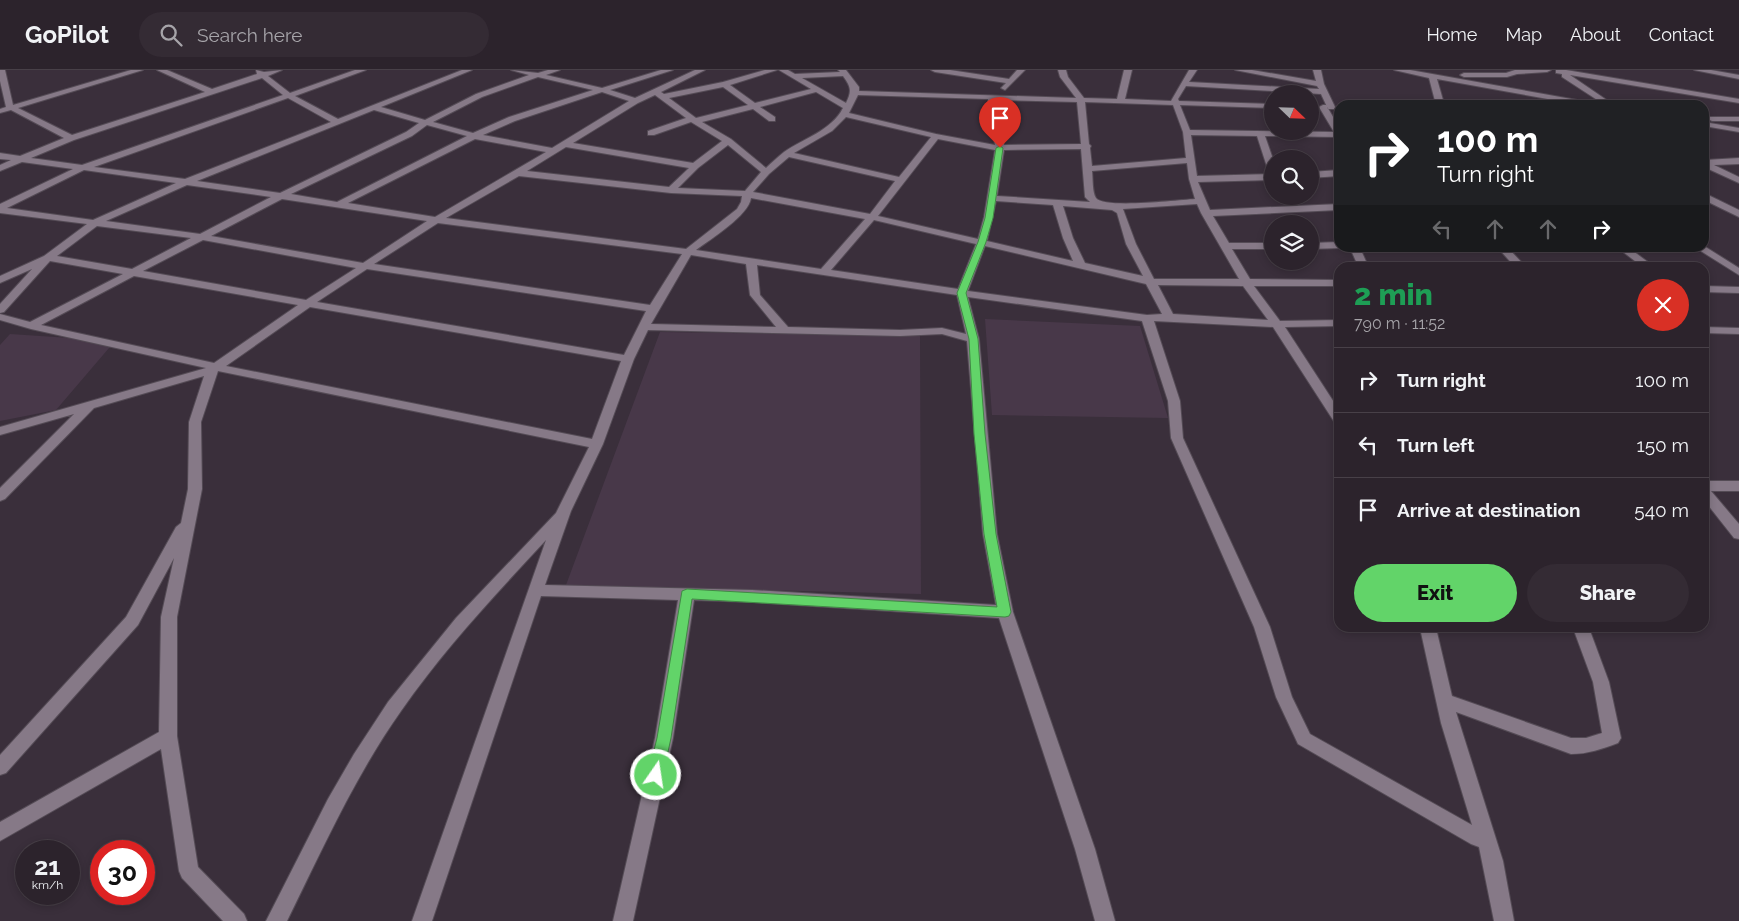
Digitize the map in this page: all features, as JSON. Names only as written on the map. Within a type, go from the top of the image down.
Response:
[{"type":"street","points":[[1,70],[10,108]]},
{"type":"street","points":[[0,111],[139,70]]},
{"type":"street","points":[[161,70],[212,92]]},
{"type":"street","points":[[0,168],[71,138],[212,92],[260,73],[278,70]]},
{"type":"street","points":[[0,209],[84,167],[362,70]]},
{"type":"street","points":[[0,310],[48,258],[96,222],[184,183],[468,70]]},
{"type":"street","points":[[515,70],[602,90],[635,101]]},
{"type":"street","points":[[30,326],[282,196],[409,134],[424,123],[486,93],[556,70]]},
{"type":"street","points":[[338,205],[474,136],[512,119],[668,70]]},
{"type":"street","points":[[660,94],[701,70]]},
{"type":"street","points":[[0,431],[214,368],[308,303],[436,220],[518,173],[635,101],[660,94],[724,84],[773,70]]},
{"type":"street","points":[[784,70],[845,110],[936,136],[1000,148],[1087,146]]},
{"type":"street","points":[[935,70],[1009,81]]},
{"type":"street","points":[[1002,97],[1009,81],[1021,70]]},
{"type":"street","points":[[1062,70],[1064,77],[1081,99],[1087,146],[1087,169],[1092,200],[1114,207],[1124,217],[1131,244],[1153,282],[1169,317]]},
{"type":"street","points":[[1121,100],[1128,70]]},
{"type":"street","points":[[1239,70],[1320,84]]},
{"type":"street","points":[[1317,70],[1327,107],[1334,123]]},
{"type":"street","points":[[1398,70],[1566,100]]},
{"type":"street","points":[[1429,75],[1507,75],[1516,72],[1547,70]]},
{"type":"street","points":[[1698,70],[1739,77]]},
{"type":"street","points":[[1189,71],[1174,96],[1187,132],[1193,180],[1200,201],[1246,282],[1277,324],[1334,412]]},
{"type":"street","points":[[1558,71],[1739,101]]},
{"type":"street","points":[[1558,71],[1602,100]]},
{"type":"street","points":[[422,921],[535,590],[564,511],[597,444],[628,359],[644,327],[688,252],[740,211],[746,202],[747,194],[766,172],[788,154],[828,129],[845,110],[855,93],[855,88],[843,72],[795,76]]},
{"type":"street","points":[[260,73],[288,95],[338,122]]},
{"type":"street","points":[[1429,75],[1439,100]]},
{"type":"street","points":[[724,84],[772,119]]},
{"type":"street","points":[[1182,84],[1324,92]]},
{"type":"street","points":[[651,133],[694,120],[817,90]]},
{"type":"street","points":[[855,93],[1264,106]]},
{"type":"street","points":[[660,94],[694,120],[728,141],[766,172]]},
{"type":"street","points":[[991,97],[998,128],[1000,148],[989,218],[982,242],[962,293],[973,339],[990,534],[1005,612],[1085,850],[1105,921]]},
{"type":"street","points":[[10,108],[71,138]]},
{"type":"street","points":[[374,108],[474,136],[554,151]]},
{"type":"street","points":[[1709,119],[1739,118]]},
{"type":"street","points":[[1709,125],[1739,130]]},
{"type":"street","points":[[1187,132],[1264,133]]},
{"type":"street","points":[[1260,133],[1266,150]]},
{"type":"street","points":[[1319,133],[1334,134]]},
{"type":"street","points":[[823,273],[872,217],[936,136]]},
{"type":"street","points":[[671,190],[695,166],[728,141]]},
{"type":"street","points":[[565,144],[695,166]]},
{"type":"street","points":[[788,154],[901,180]]},
{"type":"street","points":[[0,156],[436,220],[688,252],[962,293],[1147,318],[1169,317],[1277,324],[1334,323]]},
{"type":"street","points":[[1087,169],[1190,160]]},
{"type":"street","points":[[1709,163],[1739,161]]},
{"type":"street","points":[[1709,165],[1739,180]]},
{"type":"street","points":[[518,173],[671,190],[747,194],[872,217],[1153,282],[1334,284]]},
{"type":"street","points":[[1319,174],[1334,173]]},
{"type":"street","points":[[1193,180],[1264,176]]},
{"type":"street","points":[[992,198],[1114,207],[1200,201]]},
{"type":"street","points":[[1709,200],[1739,214]]},
{"type":"street","points":[[1057,203],[1068,238],[1082,266]]},
{"type":"street","points":[[1206,213],[1334,207]]},
{"type":"street","points":[[0,209],[202,237],[364,266],[654,309]]},
{"type":"street","points":[[1319,246],[1334,245]]},
{"type":"street","points":[[1226,246],[1264,246]]},
{"type":"street","points":[[1507,252],[1516,262]]},
{"type":"street","points":[[1629,252],[1643,262]]},
{"type":"street","points":[[1708,252],[1736,268]]},
{"type":"street","points":[[0,280],[48,258],[628,359]]},
{"type":"street","points":[[752,261],[755,295],[784,331]]},
{"type":"street","points":[[1709,289],[1739,290]]},
{"type":"street","points":[[0,317],[30,326],[214,368],[597,444]]},
{"type":"street","points":[[1147,318],[1174,401],[1177,438],[1262,627],[1284,697],[1304,739],[1478,838]]},
{"type":"street","points":[[644,327],[900,333],[942,331],[973,339]]},
{"type":"street","points":[[1709,330],[1739,332]]},
{"type":"street","points":[[214,368],[195,422],[195,489],[169,617],[168,736],[189,870],[237,921]]},
{"type":"street","points":[[0,496],[89,405]]},
{"type":"street","points":[[1709,486],[1739,486]]},
{"type":"street","points":[[1709,497],[1739,534]]},
{"type":"street","points":[[276,921],[322,829],[374,736],[426,665],[491,588],[564,511]]},
{"type":"street","points":[[0,767],[132,621],[191,514]]},
{"type":"street","points":[[535,590],[687,594],[1005,612]]},
{"type":"street","points":[[623,921],[664,738],[687,594]]},
{"type":"street","points":[[1429,632],[1450,723],[1493,861],[1504,921]]},
{"type":"street","points":[[1444,700],[1570,746],[1586,746],[1612,738],[1600,682],[1581,632]]},
{"type":"street","points":[[0,832],[72,789],[168,736]]},
{"type":"shaded area","points":[[985,319],[1140,326],[1168,418],[992,415]]},
{"type":"shaded area","points":[[660,332],[920,336],[921,594],[566,585]]},
{"type":"shaded area","points":[[10,334],[115,341],[56,410],[0,421],[0,345]]},
{"type":"route","points":[[656,775],[664,738],[687,594],[752,596],[1005,612],[990,534],[973,339],[962,293],[982,242],[989,218],[1000,148]]}]
